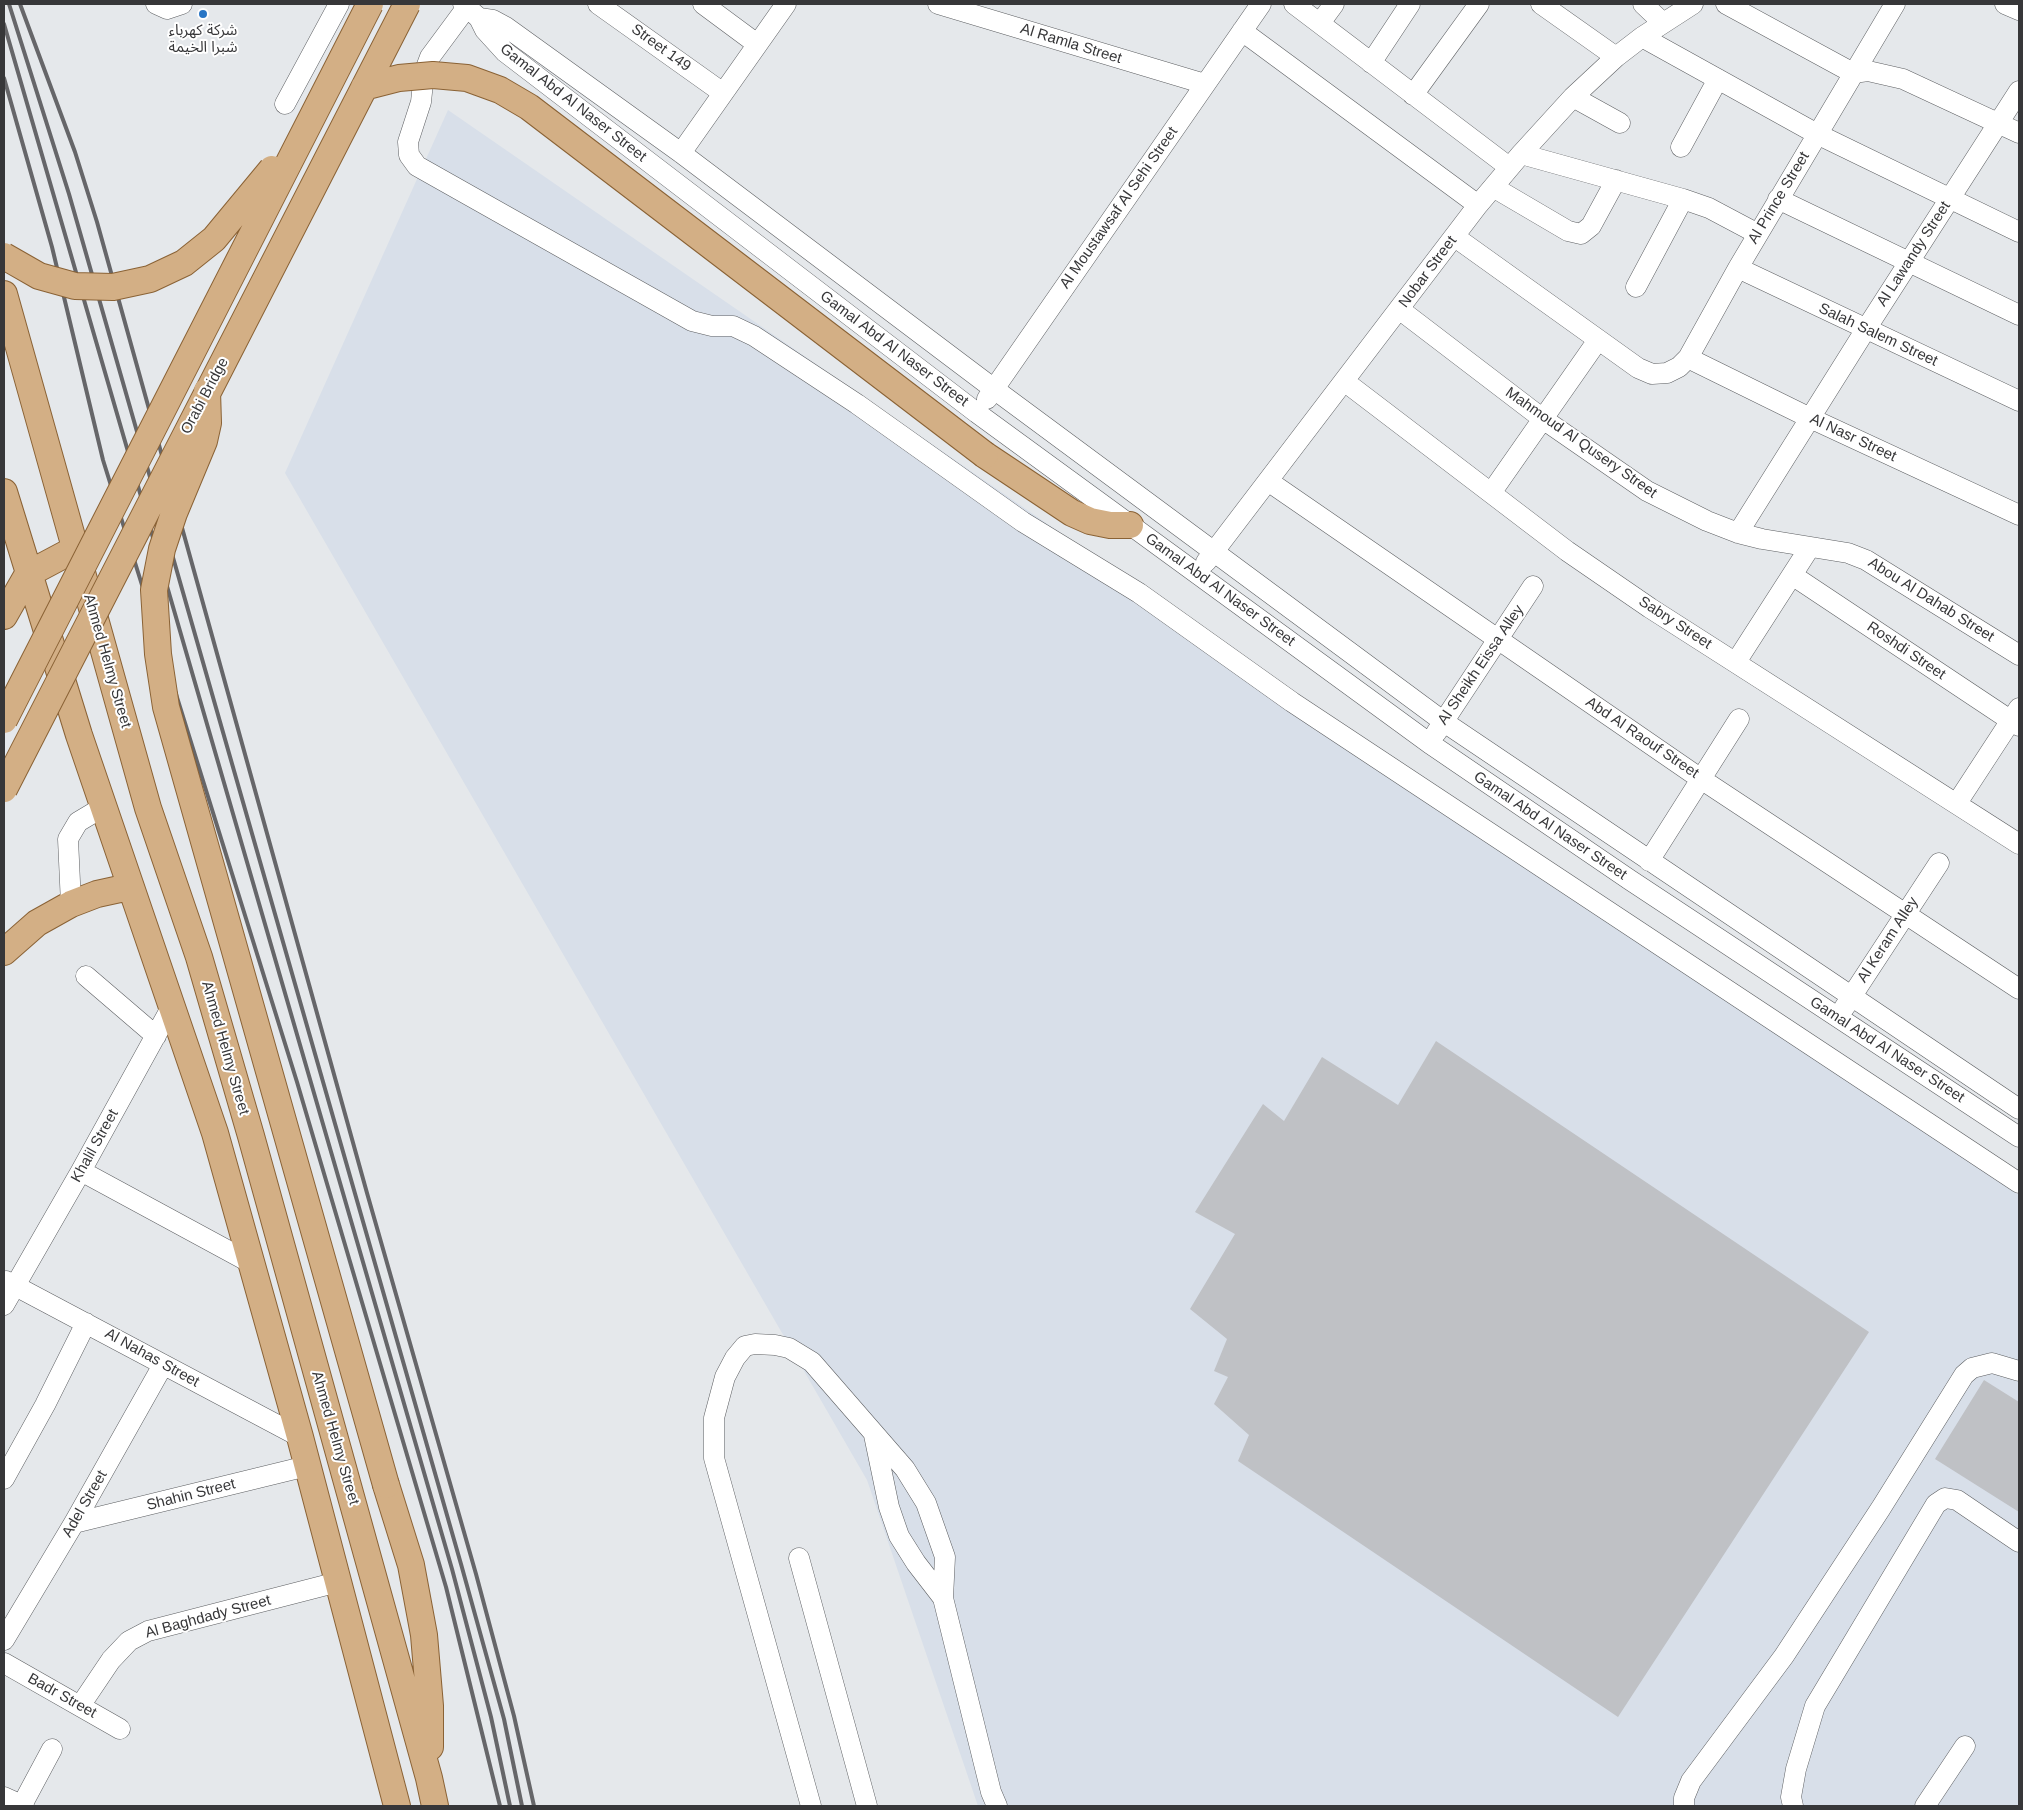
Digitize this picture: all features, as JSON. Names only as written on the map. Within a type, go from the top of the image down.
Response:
[{"type":"main road","points":[[4,720],[370,4]]},
{"type":"main road","name":"Orabi Bridge","points":[[4,789],[207,391],[408,4]]},
{"type":"main road","points":[[364,87],[399,78],[433,75],[467,78],[500,90],[529,107],[985,455],[1072,513],[1097,523],[1130,525]]},
{"type":"main road","points":[[4,256],[39,276],[75,286],[113,287],[150,279],[184,263],[214,239],[302,134]]},
{"type":"main road","name":"Ahmed Helmy Street","points":[[4,294],[148,808],[199,957],[251,1136],[429,1778],[435,1806]]},
{"type":"main road","points":[[207,391],[208,424],[204,441],[174,513],[162,549],[154,590],[157,646],[166,706],[386,1485],[411,1565],[424,1635],[430,1706],[429,1778]]},
{"type":"main road","points":[[4,492],[28,574],[129,887],[215,1133],[249,1262],[308,1466],[397,1806]]},
{"type":"main road","points":[[4,616],[28,574],[75,549]]},
{"type":"main road","points":[[4,952],[37,923],[71,904],[97,894],[129,887]]},
{"type":"street","points":[[285,104],[338,4]]},
{"type":"street","name":"Street 149","points":[[598,4],[723,93]]},
{"type":"street","points":[[703,4],[758,44]]},
{"type":"street","points":[[681,153],[786,4]]},
{"type":"street","name":"Al Ramla Street","points":[[938,4],[1205,84]]},
{"type":"street","name":"Al Moustawsaf Al Sehi Street","points":[[978,413],[1261,4]]},
{"type":"street","points":[[1294,4],[1413,94],[1515,160],[1616,180],[1683,199],[1709,208],[1758,234]]},
{"type":"street","points":[[1320,24],[1334,4]]},
{"type":"street","points":[[1371,63],[1410,4]]},
{"type":"street","points":[[1413,94],[1479,4]]},
{"type":"street","points":[[1542,4],[1616,57]]},
{"type":"street","points":[[1643,4],[1662,23]]},
{"type":"street","name":"Nobar Street","points":[[1197,574],[1478,205],[1515,160],[1573,97],[1616,57],[1662,23],[1693,4]]},
{"type":"street","points":[[1726,4],[1853,73],[1868,71],[1903,79],[2019,133]]},
{"type":"street","name":"Al Prince Street","points":[[1598,340],[1638,368],[1652,374],[1667,373],[1679,367],[1688,358],[1778,199],[1895,4]]},
{"type":"street","points":[[2005,4],[2019,10]]},
{"type":"street","points":[[469,10],[430,57],[424,73],[421,102],[408,142],[409,155],[417,166],[692,321],[712,326],[733,326],[754,336],[857,404],[1023,522],[1139,593],[1292,702],[2019,1183]]},
{"type":"street","name":"Gamal Abd Al Naser Street","points":[[469,10],[506,27],[681,153],[994,389],[1444,722],[2019,1109]]},
{"type":"street","name":"Gamal Abd Al Naser Street","points":[[469,10],[505,52],[978,413],[1429,743],[1630,880],[2019,1137]]},
{"type":"street","points":[[1242,31],[1478,205]]},
{"type":"street","points":[[1642,37],[1817,134],[1949,200],[2019,232]]},
{"type":"street","points":[[1681,147],[1718,79]]},
{"type":"street","name":"Al Lawandy Street","points":[[1738,533],[1866,329],[2000,124],[2019,91]]},
{"type":"street","points":[[1573,97],[1620,123]]},
{"type":"street","points":[[1493,187],[1568,231],[1581,234],[1591,226],[1616,180]]},
{"type":"street","points":[[1636,287],[1683,199]]},
{"type":"street","points":[[1778,199],[2019,315]]},
{"type":"street","points":[[1454,237],[1598,340],[1491,493]]},
{"type":"street","name":"Salah Salem Street","points":[[1738,268],[2019,402]]},
{"type":"street","name":"Mahmoud Al Qusery Street","points":[[1399,309],[1543,419],[1647,491],[1707,521],[1738,533],[1762,540],[1810,547]]},
{"type":"street","name":"Al Nasr Street","points":[[1688,358],[1810,418],[2019,515]]},
{"type":"street","name":"Sabry Street","points":[[1344,381],[1582,561],[1650,608],[2019,844]]},
{"type":"street","name":"Abd Al Raouf Street","points":[[1268,481],[1701,778],[2019,989]]},
{"type":"street","points":[[1736,662],[1810,547]]},
{"type":"street","name":"Abou Al Dahab Street","points":[[1810,547],[1848,553],[1866,560],[2019,655]]},
{"type":"street","name":"Roshdi Street","points":[[1792,575],[2016,718]]},
{"type":"street","name":"Al Sheikh Eissa Alley","points":[[1429,743],[1533,586]]},
{"type":"street","points":[[1957,803],[2016,718]]},
{"type":"street","points":[[1649,861],[1739,719]]},
{"type":"street","points":[[71,904],[68,839],[78,822],[103,807]]},
{"type":"street","name":"Al Keram Alley","points":[[1838,1018],[1939,863]]},
{"type":"street","points":[[86,976],[156,1036]]},
{"type":"street","name":"Khalil Street","points":[[4,1305],[10,1283],[81,1171],[172,1006]]},
{"type":"street","points":[[81,1171],[249,1262]]},
{"type":"street","name":"Al Nahas Street","points":[[10,1283],[86,1322],[163,1366],[300,1437]]},
{"type":"street","points":[[4,1480],[45,1406],[86,1322]]},
{"type":"street","points":[[811,1806],[717,1478],[713,1452],[714,1418],[725,1377],[735,1358],[745,1346],[775,1345],[789,1348],[812,1362],[905,1469],[926,1503],[945,1556],[943,1598],[991,1792],[997,1806]]},
{"type":"street","points":[[1684,1806],[1684,1798],[1691,1781],[1784,1656],[1881,1508],[1964,1375],[1976,1366],[1992,1362],[2019,1370]]},
{"type":"street","name":"Adel Street","points":[[4,1640],[74,1524],[163,1366]]},
{"type":"street","points":[[874,1433],[887,1498],[899,1536],[916,1563],[943,1598]]},
{"type":"street","name":"Shahin Street","points":[[74,1524],[308,1466]]},
{"type":"street","points":[[1792,1806],[1791,1797],[1796,1769],[1809,1720],[1815,1706],[1936,1504],[1945,1498],[1957,1500],[2019,1542]]},
{"type":"street","points":[[799,1558],[867,1806]]},
{"type":"street","name":"Al Baghdady Street","points":[[80,1706],[111,1660],[129,1641],[148,1630],[338,1582]]},
{"type":"street","name":"Badr Street","points":[[4,1663],[120,1729]]},
{"type":"street","points":[[1925,1806],[1965,1746]]},
{"type":"street","points":[[4,1797],[23,1806],[52,1749]]},
{"type":"shaded area","points":[[448,110],[2019,1195],[2019,1806],[978,1806],[867,1480],[285,473]]},
{"type":"building","points":[[1436,1041],[1869,1332],[1618,1717],[1238,1461],[1249,1435],[1214,1404],[1228,1377],[1214,1371],[1227,1339],[1190,1309],[1235,1234],[1195,1212],[1263,1104],[1284,1121],[1322,1057],[1398,1105]]},
{"type":"building","points":[[1984,1380],[2019,1402],[2019,1512],[1935,1459]]},
{"type":"railway","points":[[9,4],[69,194],[461,1564],[504,1719],[522,1806]]},
{"type":"railway","points":[[20,4],[75,152],[97,222],[367,1193],[476,1574],[514,1716],[534,1806]]},
{"type":"railway","points":[[4,24],[452,1569],[491,1717],[510,1806]]},
{"type":"railway","points":[[4,78],[52,247],[103,460],[297,1082],[446,1587],[500,1806]]},
{"type":"place","name":"شركة كهرباء شبرا الخيمة","points":[[203,14]]}]
